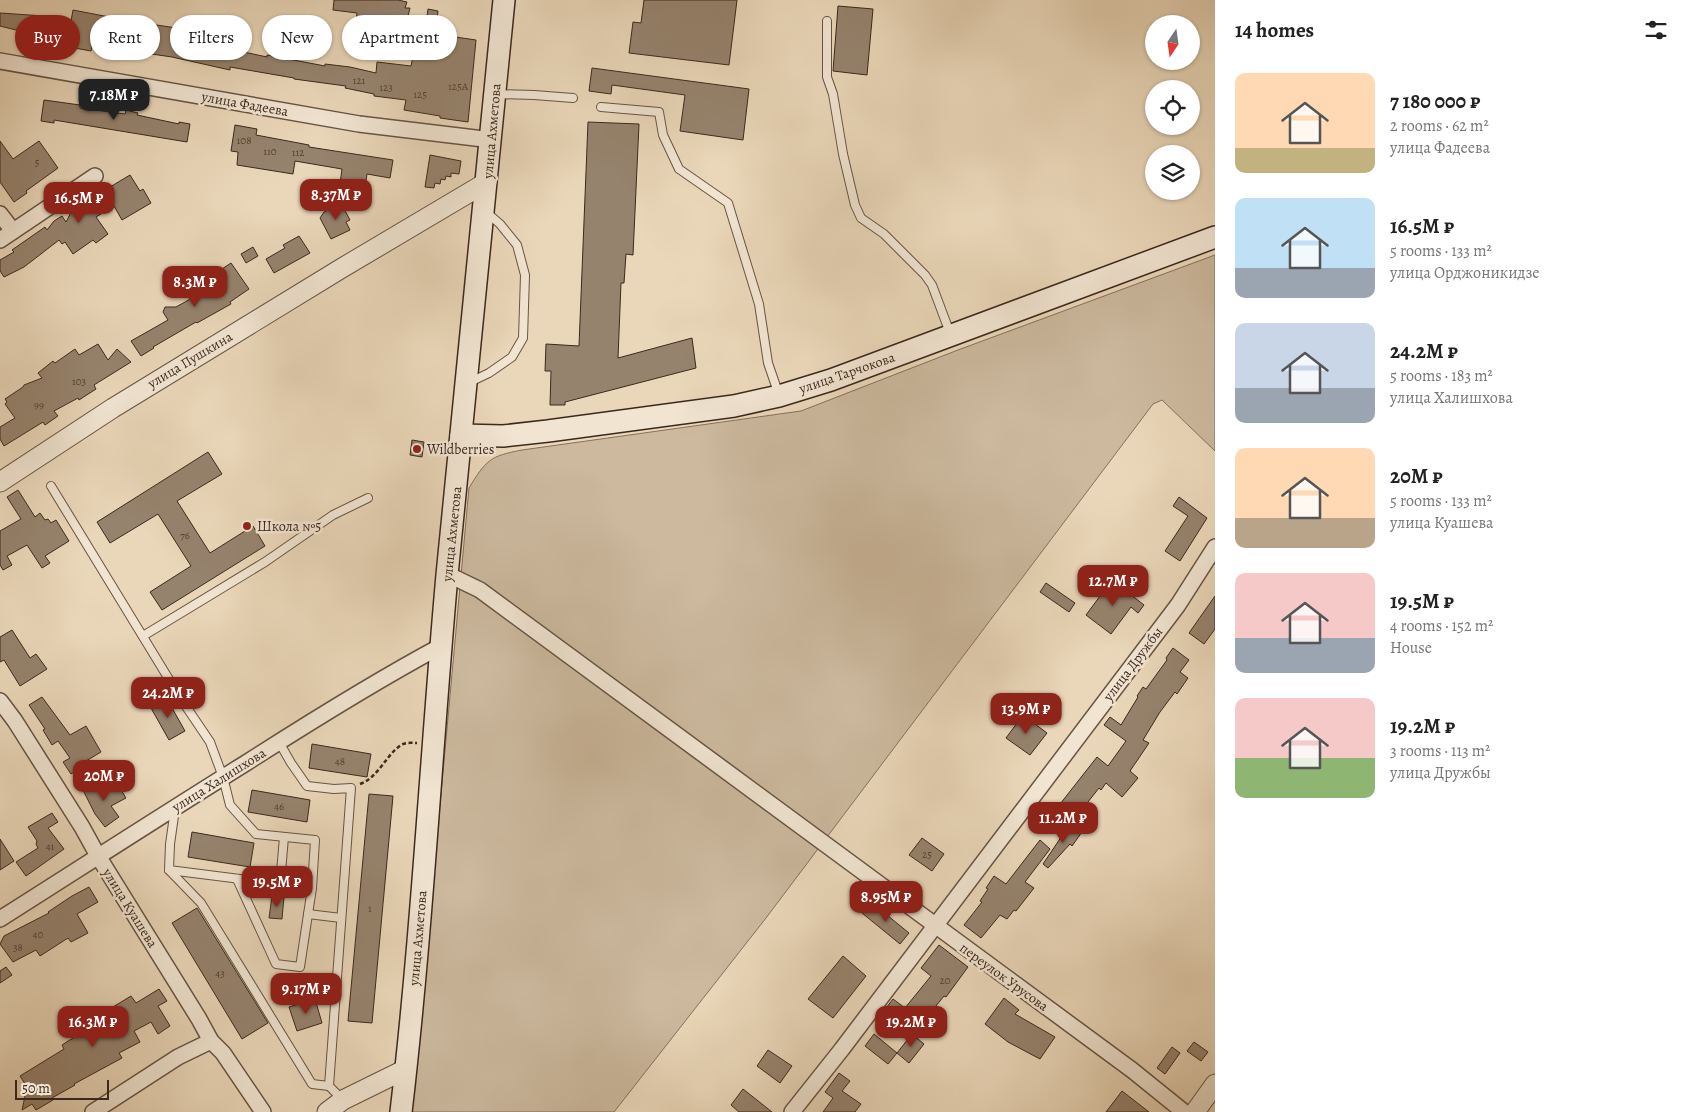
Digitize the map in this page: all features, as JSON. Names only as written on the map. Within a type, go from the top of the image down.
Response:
[{"type":"main road","name":"улица Ахметова","points":[[401,1112],[416,965],[447,574],[492,140],[504,0]]},
{"type":"main road","name":"улица Тарчокова","points":[[461,435],[503,436],[548,431],[734,406],[779,396],[831,380],[1215,237]]},
{"type":"street","name":"улица Фадеева","points":[[0,61],[359,124],[492,140]]},
{"type":"street","points":[[0,240],[95,176]]},
{"type":"street","name":"улица Пушкина","points":[[0,482],[121,402],[487,182]]},
{"type":"street","points":[[0,214],[13,231]]},
{"type":"street","name":"улица Дружбы","points":[[792,1112],[842,1049],[1178,605],[1215,547]]},
{"type":"street","name":"переулок Урусова","points":[[447,574],[480,590],[1132,1070],[1184,1112]]},
{"type":"street","name":"улица Халишхова","points":[[0,919],[279,742],[400,668],[441,646]]},
{"type":"street","name":"улица Куашева","points":[[1,703],[67,803],[199,1019],[210,1041],[223,1053],[263,1112]]},
{"type":"street","points":[[92,1112],[178,1057],[210,1041]]},
{"type":"street","points":[[327,1112],[343,1100],[406,1069]]},
{"type":"street","points":[[1195,1112],[1215,1084]]},
{"type":"lane","points":[[827,21],[827,77],[833,94],[843,154],[855,205],[861,218],[884,234],[925,275],[932,286],[951,336]]},
{"type":"lane","points":[[495,94],[534,94],[573,98]]},
{"type":"lane","points":[[601,108],[659,112],[663,135],[679,169],[728,203],[759,304],[768,363],[779,396]]},
{"type":"lane","points":[[466,384],[489,373],[512,357],[524,338],[525,275],[517,245],[500,224],[484,210]]},
{"type":"lane","points":[[51,486],[210,742],[223,777],[230,805],[256,834],[315,840],[312,888],[300,967],[276,964],[237,879]]},
{"type":"lane","points":[[143,636],[266,562],[333,515],[368,498]]},
{"type":"lane","points":[[279,742],[290,763],[307,786],[334,790],[351,788],[329,1086]]},
{"type":"lane","points":[[175,807],[169,870],[201,903],[312,1084],[329,1086],[343,1100]]},
{"type":"lane","points":[[280,884],[284,837]]},
{"type":"lane","points":[[169,870],[312,888]]},
{"type":"lane","points":[[308,914],[341,918]]},
{"type":"path","points":[[351,788],[370,781],[402,744],[434,743]]},
{"type":"shaded area","points":[[1215,255],[1215,451],[1162,400],[1153,404],[766,918],[614,1112],[412,1112],[469,488],[485,465],[496,457],[522,450],[801,411],[958,350]]},
{"type":"building","points":[[334,0],[398,0],[407,2],[405,8],[410,8],[408,15],[357,15],[357,13],[333,10]]},
{"type":"building","points":[[644,0],[737,0],[729,65],[629,53],[633,22],[641,23]]},
{"type":"building","points":[[838,6],[873,9],[867,75],[833,71]]},
{"type":"building","points":[[428,9],[438,11],[437,15],[427,15]]},
{"type":"building","points":[[73,10],[99,15],[90,15],[90,51],[80,49],[80,15],[72,15]]},
{"type":"building","points":[[0,13],[29,15],[15,15],[15,30],[0,26]]},
{"type":"building","points":[[160,26],[170,27],[170,57],[160,55]]},
{"type":"building","points":[[457,37],[476,40],[468,122],[404,110],[406,100],[374,96],[374,94],[345,88],[346,86],[230,67],[230,70],[185,60],[252,60],[252,54],[262,56],[262,60],[293,60],[325,66],[325,64],[350,67],[376,73],[377,62],[411,66],[412,60],[457,60]]},
{"type":"building","points":[[592,68],[749,89],[743,140],[680,131],[685,95],[612,85],[611,94],[589,91]]},
{"type":"building","points":[[44,100],[80,105],[80,108],[125,114],[126,110],[138,113],[137,115],[179,124],[179,122],[190,124],[187,142],[54,120],[54,123],[41,121]]},
{"type":"building","points":[[588,122],[639,124],[633,255],[626,254],[624,283],[621,283],[618,358],[692,338],[696,368],[565,402],[565,405],[550,405],[551,371],[545,371],[546,344],[579,346]]},
{"type":"building","points":[[235,125],[257,129],[256,135],[309,145],[309,147],[393,160],[390,178],[367,174],[365,188],[340,184],[342,169],[295,161],[293,174],[237,165],[238,152],[231,151]]},
{"type":"building","points":[[0,141],[13,159],[39,141],[58,168],[14,202],[0,182]]},
{"type":"building","points":[[430,155],[461,161],[459,174],[451,173],[451,177],[446,176],[445,180],[441,179],[440,184],[435,183],[434,188],[425,187]]},
{"type":"building","points":[[130,175],[140,191],[143,189],[151,203],[122,220],[114,206],[96,217],[108,234],[96,243],[93,240],[73,254],[65,242],[62,244],[59,240],[24,267],[4,277],[0,271],[0,260],[14,252],[12,250],[45,227],[47,230],[54,221],[62,216],[66,222],[74,207],[91,202],[87,195],[97,188],[100,193]]},
{"type":"building","points":[[341,203],[350,220],[346,222],[350,230],[331,239],[320,218],[324,212]]},
{"type":"building","points":[[299,236],[310,253],[274,273],[266,259],[285,248],[283,245]]},
{"type":"building","points":[[253,247],[258,256],[246,263],[241,254]]},
{"type":"building","points":[[231,263],[249,289],[230,302],[231,304],[196,322],[141,356],[131,341],[168,320],[163,312],[165,307],[176,307],[203,292],[199,284]]},
{"type":"building","points":[[98,344],[108,360],[117,349],[131,362],[94,385],[96,389],[79,400],[78,398],[54,411],[58,416],[45,425],[43,422],[4,446],[0,439],[0,427],[15,418],[5,404],[7,402],[5,399],[24,385],[42,378],[38,373],[53,361],[55,363],[75,349],[79,355]]},
{"type":"building","name":"Wildberries","points":[[412,440],[424,442],[422,457],[410,455]]},
{"type":"building","points":[[208,452],[222,474],[177,501],[210,553],[253,526],[265,546],[162,610],[150,592],[191,566],[158,514],[110,543],[97,522]]},
{"type":"building","points":[[18,490],[35,517],[40,513],[45,520],[48,519],[51,523],[56,520],[69,541],[45,556],[50,563],[42,568],[27,545],[7,556],[12,565],[3,570],[0,565],[0,531],[21,519],[7,497]]},
{"type":"building","points":[[1179,497],[1207,518],[1180,561],[1165,551],[1188,516],[1173,506]]},
{"type":"building","points":[[1112,580],[1144,605],[1138,613],[1131,607],[1111,634],[1086,615]]},
{"type":"building","points":[[1046,583],[1075,603],[1069,612],[1040,592]]},
{"type":"building","points":[[1215,596],[1215,629],[1204,644],[1189,633]]},
{"type":"building","points":[[12,630],[30,658],[36,654],[47,669],[20,686],[4,660],[0,662],[0,637]]},
{"type":"building","points":[[1173,648],[1189,660],[1180,672],[1188,678],[1177,694],[1175,692],[1160,712],[1143,740],[1149,743],[1130,771],[1138,778],[1122,797],[1106,783],[1101,790],[1099,788],[1069,826],[1053,813],[1097,757],[1108,766],[1126,741],[1104,725],[1110,717],[1121,725],[1143,687],[1146,689],[1167,660],[1166,658]]},
{"type":"building","points":[[42,697],[70,735],[86,726],[101,752],[86,761],[87,763],[71,774],[63,762],[70,758],[58,741],[52,745],[43,730],[45,729],[29,705]]},
{"type":"building","points":[[167,699],[185,731],[169,740],[151,708]]},
{"type":"building","points":[[1023,715],[1047,733],[1030,755],[1006,738]]},
{"type":"building","points":[[312,744],[371,754],[367,777],[309,768]]},
{"type":"building","points":[[96,780],[103,794],[118,785],[126,798],[111,806],[119,817],[105,827],[95,814],[82,788]]},
{"type":"building","points":[[252,790],[310,800],[307,822],[248,812]]},
{"type":"building","points":[[369,794],[393,796],[372,1023],[348,1021]]},
{"type":"building","points":[[52,813],[58,822],[48,828],[64,849],[26,876],[16,862],[38,848],[37,841],[28,827]]},
{"type":"building","points":[[1070,824],[1082,832],[1072,846],[1070,844],[1048,868],[1043,864]]},
{"type":"building","points":[[192,832],[254,843],[250,867],[188,857]]},
{"type":"building","points":[[922,838],[944,854],[932,871],[909,855]]},
{"type":"building","points":[[0,839],[14,861],[0,870]]},
{"type":"building","points":[[1040,840],[1050,849],[1025,882],[1034,888],[1016,911],[1014,910],[1007,919],[1000,915],[981,938],[964,925],[982,902],[980,901],[988,889],[986,888],[994,876],[1006,884]]},
{"type":"building","points":[[89,887],[98,902],[77,914],[88,933],[71,942],[68,938],[40,956],[36,950],[13,962],[0,944],[4,936],[49,913],[72,896]]},
{"type":"building","points":[[272,896],[284,897],[282,919],[269,918]]},
{"type":"building","points":[[871,902],[909,933],[900,944],[862,913]]},
{"type":"building","points":[[197,908],[268,1023],[242,1039],[172,923]]},
{"type":"building","points":[[939,945],[968,967],[946,997],[944,996],[923,1022],[927,1026],[920,1035],[886,1008],[893,999],[905,1008],[931,976],[921,968]]},
{"type":"building","points":[[843,956],[866,976],[833,1018],[808,999]]},
{"type":"building","points":[[6,967],[12,975],[0,983],[0,971]]},
{"type":"building","points":[[159,989],[167,1001],[158,1006],[170,1026],[158,1034],[151,1022],[134,1031],[140,1042],[119,1053],[122,1058],[74,1084],[36,1110],[32,1104],[22,1110],[27,1087],[20,1076],[64,1049],[62,1045],[87,1029],[81,1019],[100,1007],[103,1013],[131,996],[136,1003]]},
{"type":"building","points":[[1004,998],[1019,1010],[1015,1014],[1055,1037],[1040,1059],[1008,1042],[985,1024]]},
{"type":"building","points":[[315,999],[322,1023],[297,1031],[289,1007]]},
{"type":"building","points":[[874,1034],[897,1053],[888,1064],[865,1046]]},
{"type":"building","points":[[912,1034],[924,1044],[909,1063],[897,1053]]},
{"type":"building","points":[[1194,1042],[1208,1052],[1201,1061],[1187,1051]]},
{"type":"building","points":[[1172,1047],[1180,1053],[1165,1074],[1157,1068]]},
{"type":"building","points":[[768,1050],[792,1066],[780,1083],[757,1066]]},
{"type":"building","points":[[839,1073],[850,1081],[842,1091],[861,1104],[855,1112],[823,1112],[833,1098],[825,1092]]},
{"type":"building","points":[[743,1089],[772,1112],[739,1112],[731,1105]]},
{"type":"building","points":[[1122,1091],[1149,1112],[1106,1112]]},
{"type":"place","name":"Wildberries","points":[[417,449]]},
{"type":"place","name":"Школа №5","points":[[247,526]]}]
